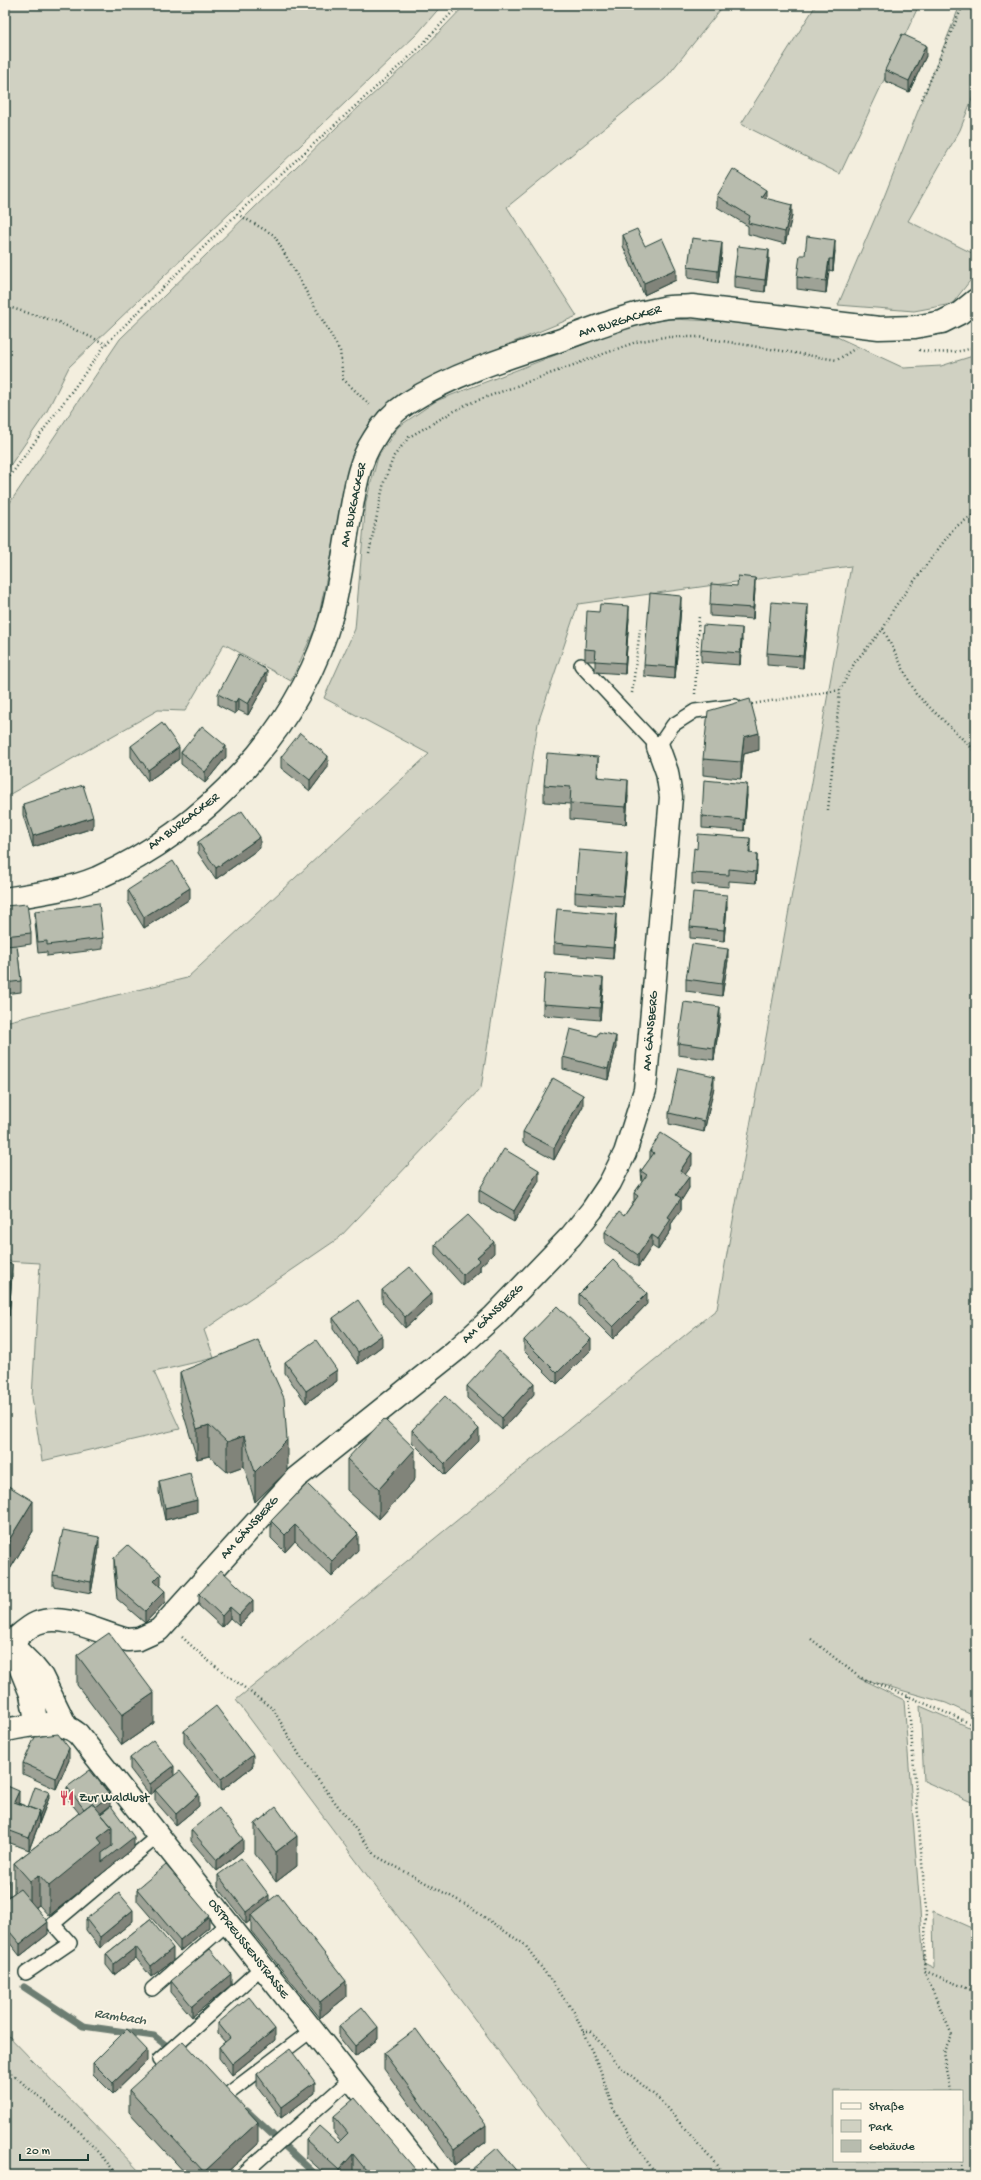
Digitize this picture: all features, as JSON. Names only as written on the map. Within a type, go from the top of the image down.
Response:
[{"type":"street","name":"AM BURGACKER","points":[[5,899],[60,890],[95,878],[126,863],[205,809],[240,777],[273,732],[302,688],[320,651],[332,613],[360,466],[372,441],[386,421],[404,405],[434,388],[507,358],[635,315],[663,308],[692,306],[879,328],[915,327],[942,322],[960,313],[976,300]]},
{"type":"street","name":"AM GÄNSBERG","points":[[8,1641],[37,1623],[51,1619],[64,1620],[128,1640],[149,1636],[166,1622],[296,1478],[455,1351],[494,1316],[571,1236],[592,1210],[610,1183],[626,1153],[637,1122],[645,1090],[650,1057],[671,797],[667,772],[658,747]]},
{"type":"street","points":[[8,1641],[31,1694],[37,1725]]},
{"type":"street","name":"OSTPREUSSENSTRASSE","points":[[8,1641],[42,1677],[66,1726],[78,1734],[159,1835],[426,2175]]},
{"type":"street","points":[[5,1730],[37,1725],[66,1726]]},
{"type":"lane","points":[[581,665],[658,747],[673,725],[695,711],[745,705]]},
{"type":"lane","points":[[26,1973],[70,1943],[53,1924],[159,1835]]},
{"type":"lane","points":[[152,1989],[228,1923]]},
{"type":"lane","points":[[169,2051],[262,1966]]},
{"type":"lane","points":[[228,2095],[312,2030]]},
{"type":"lane","points":[[242,2175],[351,2079]]},
{"type":"path","points":[[5,483],[106,344],[237,214],[418,49],[459,5]]},
{"type":"path","points":[[922,99],[963,5]]},
{"type":"path","points":[[237,214],[274,235],[340,351],[343,379],[386,421]]},
{"type":"path","points":[[5,306],[58,322],[106,344]]},
{"type":"path","points":[[368,556],[384,482],[394,456],[409,437],[465,405],[636,342],[664,337],[698,337],[837,360],[855,348],[863,348]]},
{"type":"path","points":[[828,810],[840,690],[855,662],[883,629],[894,608],[954,528],[976,514]]},
{"type":"path","points":[[695,711],[699,615]]},
{"type":"path","points":[[630,716],[640,629]]},
{"type":"path","points":[[883,629],[916,694],[976,752]]},
{"type":"path","points":[[745,705],[840,690]]},
{"type":"path","points":[[166,1622],[206,1659],[273,1709],[300,1756],[376,1856],[465,1904],[524,1945],[574,2012],[600,2068],[613,2108],[656,2175]]},
{"type":"path","points":[[811,1639],[858,1677],[908,1696],[976,1726]]},
{"type":"path","points":[[908,1696],[926,1910],[924,1971],[952,2035],[943,2054],[950,2090]]},
{"type":"path","points":[[924,1971],[976,1992]]},
{"type":"path","points":[[583,2031],[591,2032],[615,2062],[659,2098],[725,2175]]},
{"type":"path","points":[[5,2068],[80,2133],[118,2175]]},
{"type":"path","points":[[961,2162],[962,2175]]},
{"type":"green space","points":[[5,5],[442,5],[417,34],[69,367],[46,413],[5,473]]},
{"type":"green space","points":[[465,5],[724,5],[665,79],[507,207],[577,316],[451,368],[398,395],[379,411],[351,461],[317,624],[291,681],[224,644],[185,711],[158,710],[5,797],[5,510],[120,339],[338,126],[421,51]]},
{"type":"green space","points":[[816,5],[919,5],[840,174],[741,124]]},
{"type":"green space","points":[[960,5],[976,5],[976,89],[960,130],[908,221],[976,255],[976,273],[952,304],[914,311],[838,305],[884,197]]},
{"type":"green space","points":[[670,319],[739,322],[835,336],[904,368],[941,366],[976,355],[976,1717],[946,1703],[859,1678],[904,1700],[924,1963],[934,1968],[933,1911],[976,1930],[976,2175],[594,2175],[577,2156],[236,1700],[717,1309],[851,566],[578,604],[538,723],[481,1088],[339,1238],[204,1330],[214,1358],[154,1372],[180,1429],[42,1461],[32,1397],[40,1263],[5,1261],[5,1022],[187,978],[429,754],[324,698],[355,629],[366,501],[378,457],[398,427],[436,401],[631,326]]},
{"type":"green space","points":[[920,1706],[976,1730],[976,1804],[924,1781]]},
{"type":"green space","points":[[5,2032],[143,2175],[5,2175]]},
{"type":"building","points":[[902,34],[926,45],[909,81],[885,70]]},
{"type":"building","points":[[733,169],[766,190],[761,197],[792,205],[785,232],[748,223],[750,216],[717,196]]},
{"type":"building","points":[[637,229],[645,246],[662,238],[676,269],[644,283],[623,235]]},
{"type":"building","points":[[807,236],[835,240],[833,259],[829,259],[826,281],[797,277],[800,255],[805,255]]},
{"type":"building","points":[[692,238],[722,242],[718,271],[688,267]]},
{"type":"building","points":[[738,246],[769,250],[765,280],[734,276]]},
{"type":"building","points":[[738,576],[755,578],[753,608],[710,605],[711,584],[737,586]]},
{"type":"building","points":[[650,593],[681,596],[675,667],[644,665]]},
{"type":"building","points":[[771,602],[808,605],[803,656],[767,653]]},
{"type":"building","points":[[600,604],[629,606],[625,663],[595,661],[596,650],[585,649],[587,611],[599,612]]},
{"type":"building","points":[[703,625],[742,628],[740,653],[701,650]]},
{"type":"building","points":[[239,654],[267,670],[248,704],[238,698],[235,703],[218,694]]},
{"type":"building","points":[[750,699],[759,733],[744,737],[741,762],[703,759],[708,711]]},
{"type":"building","points":[[162,723],[179,747],[148,770],[131,746]]},
{"type":"building","points":[[202,726],[226,746],[205,772],[181,752]]},
{"type":"building","points":[[300,733],[328,756],[310,780],[281,757]]},
{"type":"building","points":[[547,753],[598,757],[597,777],[628,780],[626,807],[570,803],[571,787],[544,785]]},
{"type":"building","points":[[704,780],[747,784],[744,820],[702,816]]},
{"type":"building","points":[[83,785],[93,817],[33,836],[23,804]]},
{"type":"building","points":[[242,811],[260,837],[216,868],[198,842]]},
{"type":"building","points":[[698,834],[750,838],[749,853],[757,854],[756,872],[729,869],[729,875],[692,873],[694,848],[697,849]]},
{"type":"building","points":[[579,850],[627,854],[623,896],[575,892]]},
{"type":"building","points":[[173,861],[190,888],[144,917],[128,890]]},
{"type":"building","points":[[693,892],[727,895],[724,930],[690,927]]},
{"type":"building","points":[[99,903],[103,938],[47,945],[47,941],[38,942],[35,911]]},
{"type":"building","points":[[27,904],[31,933],[5,936],[5,906]]},
{"type":"building","points":[[557,909],[616,914],[613,948],[554,943]]},
{"type":"building","points":[[692,944],[728,949],[722,984],[686,979]]},
{"type":"building","points":[[17,945],[21,981],[5,983],[5,946]]},
{"type":"building","points":[[545,973],[603,978],[600,1008],[543,1004]]},
{"type":"building","points":[[684,1002],[720,1007],[714,1048],[678,1043]]},
{"type":"building","points":[[570,1029],[597,1036],[599,1032],[616,1036],[608,1069],[563,1057]]},
{"type":"building","points":[[679,1068],[714,1076],[704,1121],[669,1113]]},
{"type":"building","points":[[553,1078],[583,1095],[554,1148],[523,1132]]},
{"type":"building","points":[[661,1133],[692,1153],[680,1171],[689,1177],[676,1195],[681,1198],[668,1217],[671,1219],[658,1239],[652,1235],[638,1255],[605,1232],[619,1212],[624,1216],[638,1196],[634,1193],[647,1175],[641,1171],[654,1153],[650,1150]]},
{"type":"building","points":[[504,1149],[539,1170],[514,1211],[479,1190]]},
{"type":"building","points":[[468,1215],[494,1242],[477,1257],[480,1260],[463,1275],[435,1244]]},
{"type":"building","points":[[613,1260],[647,1293],[613,1327],[579,1294]]},
{"type":"building","points":[[5,1263],[12,1264],[9,1305],[5,1305]]},
{"type":"building","points":[[410,1267],[432,1293],[405,1317],[382,1290]]},
{"type":"building","points":[[358,1300],[382,1335],[358,1352],[333,1318]]},
{"type":"building","points":[[557,1306],[591,1339],[557,1373],[524,1340]]},
{"type":"building","points":[[258,1340],[284,1398],[287,1440],[255,1472],[244,1436],[227,1442],[209,1425],[197,1429],[180,1372]]},
{"type":"building","points":[[316,1340],[337,1370],[306,1391],[285,1362]]},
{"type":"building","points":[[499,1351],[534,1383],[502,1418],[467,1386]]},
{"type":"building","points":[[445,1396],[479,1429],[445,1464],[412,1430]]},
{"type":"building","points":[[384,1419],[415,1449],[379,1489],[347,1459]]},
{"type":"building","points":[[190,1473],[197,1500],[165,1508],[159,1481]]},
{"type":"building","points":[[5,1484],[33,1501],[9,1540],[5,1538]]},
{"type":"building","points":[[307,1484],[358,1534],[332,1561],[295,1525],[285,1535],[271,1521]]},
{"type":"building","points":[[63,1530],[99,1537],[91,1582],[53,1575]]},
{"type":"building","points":[[128,1545],[161,1574],[154,1581],[165,1591],[145,1611],[117,1587],[114,1558]]},
{"type":"building","points":[[221,1570],[253,1600],[239,1615],[230,1607],[222,1616],[199,1594]]},
{"type":"building","points":[[109,1633],[154,1693],[122,1715],[77,1655]]},
{"type":"building","points":[[216,1706],[253,1755],[221,1779],[184,1731]]},
{"type":"building","points":[[58,1734],[69,1748],[56,1778],[23,1763],[35,1737]]},
{"type":"building","points":[[153,1740],[174,1766],[150,1784],[130,1758]]},
{"type":"building","points":[[90,1770],[110,1795],[95,1807],[92,1803],[84,1809],[67,1787]]},
{"type":"building","points":[[180,1771],[199,1794],[176,1814],[155,1790]]},
{"type":"building","points":[[5,1785],[19,1791],[14,1802],[39,1811],[29,1838],[5,1829]]},
{"type":"building","points":[[35,1787],[49,1792],[39,1817],[39,1811],[28,1807]]},
{"type":"building","points":[[92,1803],[112,1827],[98,1838],[102,1843],[49,1886],[39,1875],[30,1881],[14,1863]]},
{"type":"building","points":[[111,1806],[134,1837],[102,1862],[102,1853],[112,1846],[112,1827],[101,1814]]},
{"type":"building","points":[[276,1807],[297,1836],[276,1852],[255,1824]]},
{"type":"building","points":[[219,1808],[243,1839],[217,1860],[191,1830]]},
{"type":"building","points":[[241,1858],[269,1895],[246,1912],[218,1875]]},
{"type":"building","points":[[166,1865],[209,1916],[180,1940],[137,1889]]},
{"type":"building","points":[[5,1878],[9,1880],[5,1890]]},
{"type":"building","points":[[20,1889],[48,1922],[20,1944],[5,1926],[5,1899]]},
{"type":"building","points":[[119,1893],[133,1910],[100,1937],[86,1919]]},
{"type":"building","points":[[278,1894],[346,1981],[320,2002],[251,1915]]},
{"type":"building","points":[[150,1919],[173,1948],[151,1966],[136,1947],[114,1964],[106,1954]]},
{"type":"building","points":[[210,1949],[231,1974],[192,2006],[171,1981]]},
{"type":"building","points":[[249,1997],[275,2029],[232,2064],[219,2047],[230,2038],[218,2023]]},
{"type":"building","points":[[362,2007],[378,2027],[355,2046],[339,2026]]},
{"type":"building","points":[[127,2029],[147,2050],[113,2083],[93,2063]]},
{"type":"building","points":[[416,2029],[486,2125],[454,2149],[384,2053]]},
{"type":"building","points":[[183,2041],[258,2122],[204,2172],[129,2090]]},
{"type":"building","points":[[290,2049],[315,2082],[281,2107],[257,2074]]},
{"type":"building","points":[[355,2098],[416,2170],[410,2175],[370,2175],[353,2154],[339,2170],[306,2140],[319,2126],[338,2143],[348,2133],[334,2116]]},
{"type":"building","points":[[497,2148],[520,2175],[475,2175],[471,2170]]},
{"type":"waterway","name":"Rambach","points":[[24,1987],[83,2026],[154,2036],[172,2050]]},
{"type":"waterway","name":"Rambach","points":[[247,2111],[316,2175]]},
{"type":"place","name":"Zur Waldlust","points":[[67,1798]]}]
